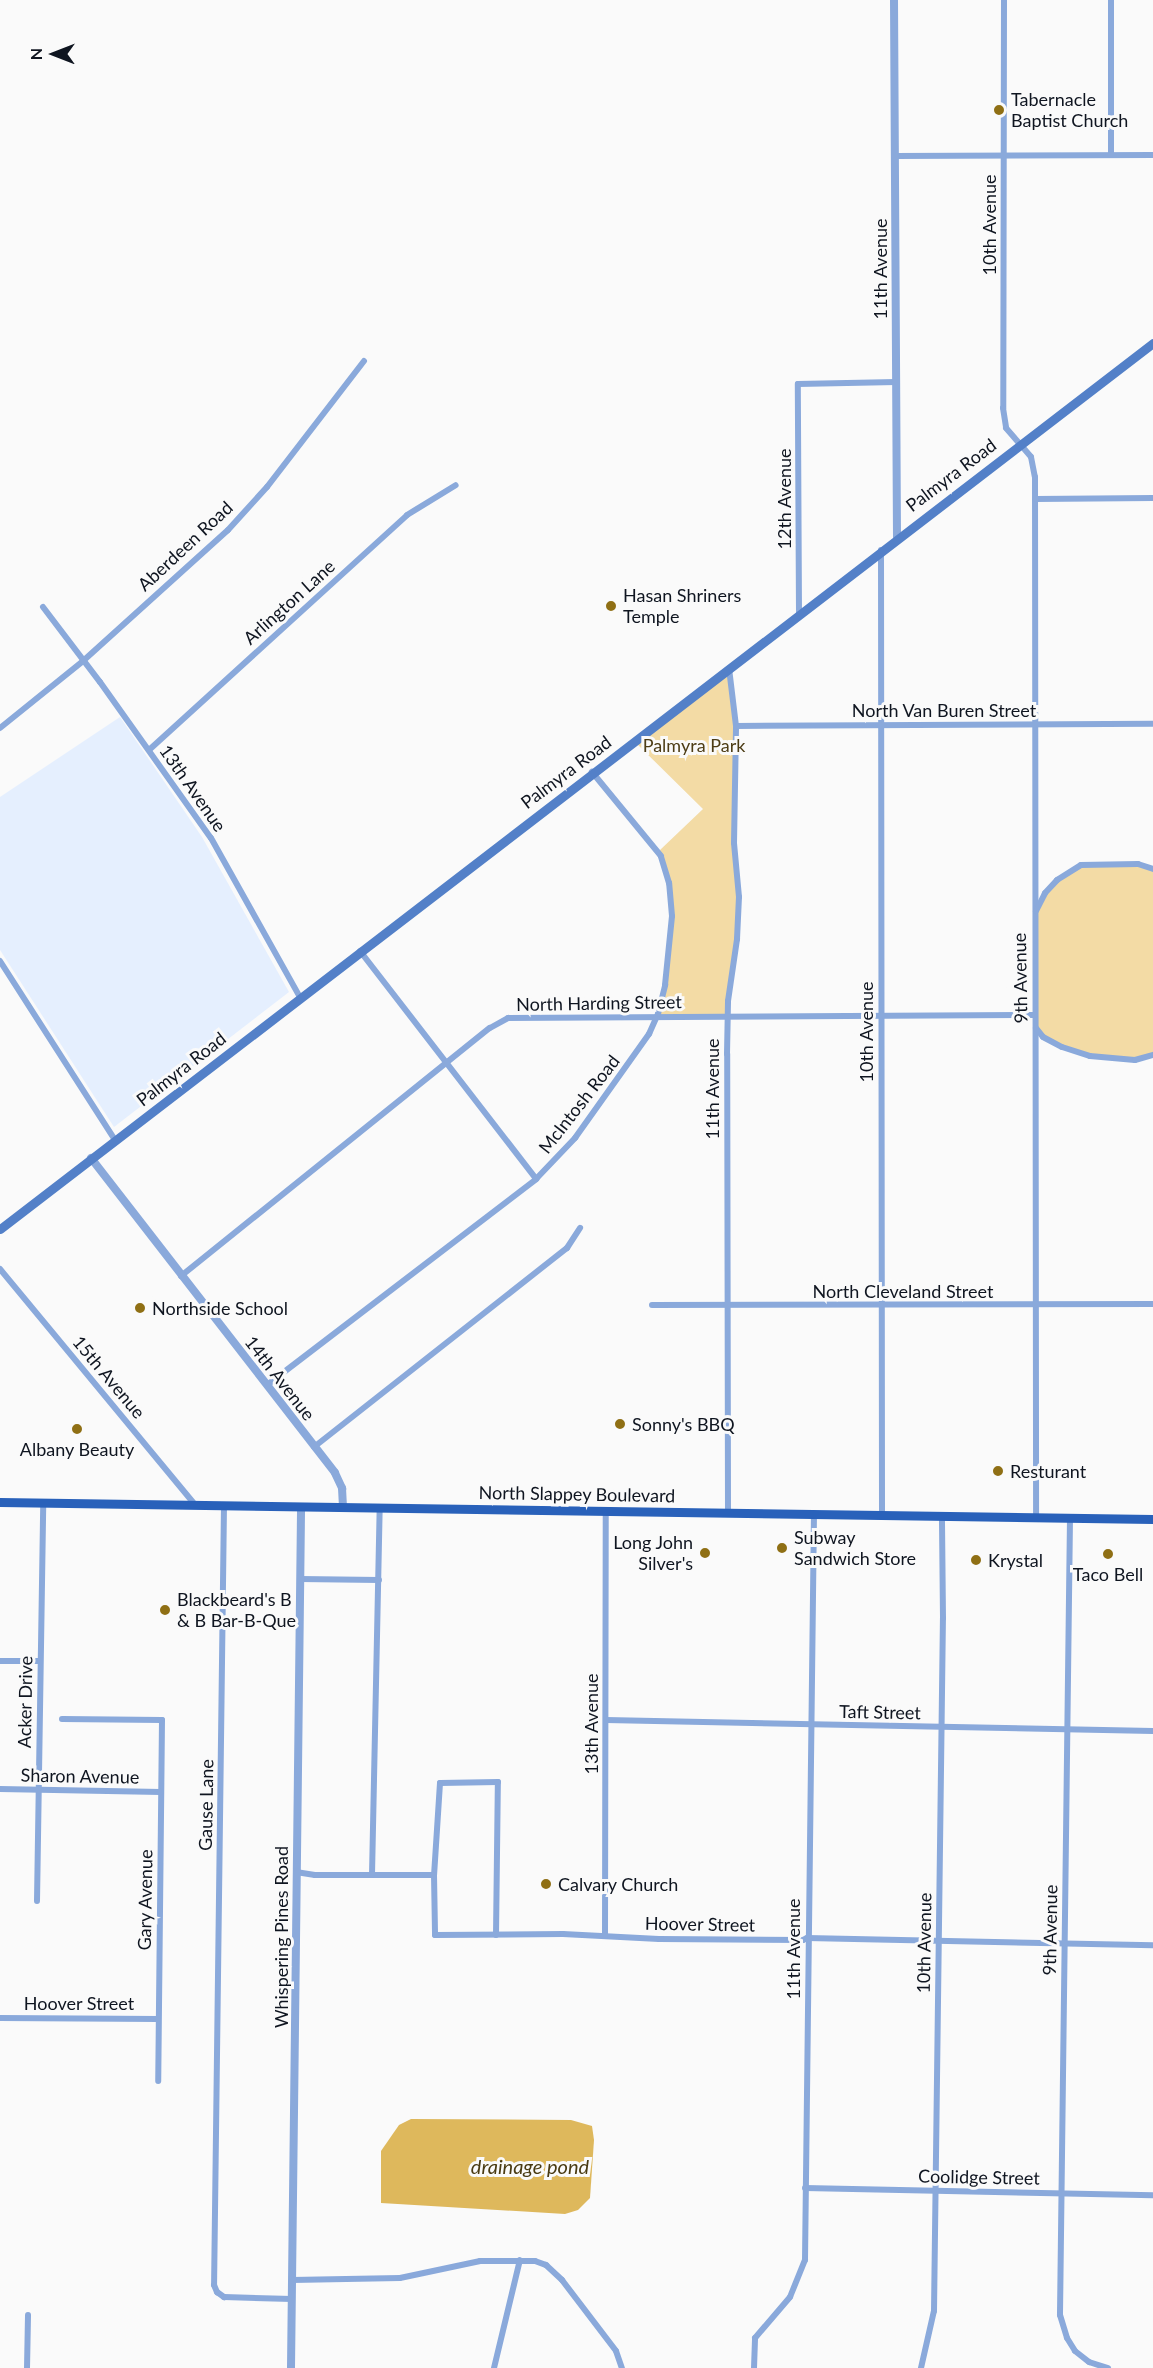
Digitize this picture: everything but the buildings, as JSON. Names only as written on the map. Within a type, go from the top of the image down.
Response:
[{"type":"main road","name":"Palmyra Road","points":[[0,1229],[897,537],[1153,343]]},
{"type":"main road","name":"North Slappey Boulevard","points":[[0,1502],[1153,1519]]},
{"type":"street","name":"11th Avenue","points":[[894,0],[897,537]]},
{"type":"street","name":"10th Avenue","points":[[1004,0],[1003,408],[1006,428],[1020,443]]},
{"type":"street","points":[[1111,0],[1111,155]]},
{"type":"street","points":[[895,156],[1153,155]]},
{"type":"street","name":"Aberdeen Road","points":[[0,728],[83,661],[242,514],[364,361]]},
{"type":"street","name":"12th Avenue","points":[[799,613],[798,384],[896,382]]},
{"type":"street","name":"9th Avenue","points":[[1020,443],[1034,466],[1035,500],[1036,1517]]},
{"type":"street","name":"Arlington Lane","points":[[149,750],[407,515],[456,485]]},
{"type":"street","points":[[1035,500],[1153,498]]},
{"type":"street","name":"10th Avenue","points":[[881,550],[882,1515]]},
{"type":"street","name":"13th Avenue","points":[[43,607],[211,838],[300,997]]},
{"type":"street","name":"11th Avenue","points":[[728,667],[736,726],[734,843],[739,897],[738,928],[728,1016],[728,1513]]},
{"type":"street","name":"North Van Buren Street","points":[[736,726],[1153,724]]},
{"type":"street","name":"McIntosh Road","points":[[267,1385],[536,1179],[561,1156],[612,1089],[649,1034],[665,985],[672,916],[666,869],[661,856],[650,840],[592,772]]},
{"type":"street","points":[[1035,915],[1045,893],[1057,880],[1081,865],[1138,864],[1153,869]]},
{"type":"street","points":[[360,951],[536,1179]]},
{"type":"street","points":[[0,961],[115,1140]]},
{"type":"street","name":"North Harding Street","points":[[181,1276],[490,1028],[508,1018],[1035,1015]]},
{"type":"street","points":[[1036,1028],[1062,1047],[1090,1056],[1123,1060],[1153,1055]]},
{"type":"street","name":"14th Avenue","points":[[91,1158],[340,1481],[343,1508]]},
{"type":"street","points":[[314,1447],[567,1248],[580,1228]]},
{"type":"street","name":"15th Avenue","points":[[0,1269],[195,1505]]},
{"type":"street","name":"North Cleveland Street","points":[[652,1305],[1153,1304]]},
{"type":"street","name":"Acker Drive","points":[[37,1901],[43,1503]]},
{"type":"street","name":"Gause Lane","points":[[224,1505],[214,2284],[217,2292],[224,2297],[292,2299]]},
{"type":"street","name":"Whispering Pines Road","points":[[291,2368],[301,1507]]},
{"type":"street","points":[[372,1875],[380,1508]]},
{"type":"street","name":"13th Avenue","points":[[605,1936],[606,1511]]},
{"type":"street","name":"11th Avenue","points":[[754,2368],[755,2338],[790,2297],[805,2260],[808,2102],[807,1938],[814,1514]]},
{"type":"street","name":"10th Avenue","points":[[921,2368],[934,2315],[942,1728],[942,1516]]},
{"type":"street","name":"9th Avenue","points":[[1070,1518],[1060,2314],[1069,2342],[1082,2358],[1108,2368]]},
{"type":"street","points":[[300,1580],[379,1580]]},
{"type":"street","points":[[0,1660],[40,1661]]},
{"type":"street","name":"Gary Avenue","points":[[62,1719],[162,1720],[158,2080]]},
{"type":"street","name":"Taft Street","points":[[606,1720],[1153,1731]]},
{"type":"street","points":[[296,1872],[434,1875],[440,1783],[498,1782],[496,1935]]},
{"type":"street","name":"Sharon Avenue","points":[[0,1789],[160,1792]]},
{"type":"street","name":"Hoover Street","points":[[434,1875],[435,1935],[761,1940],[807,1938],[1153,1945]]},
{"type":"street","name":"Hoover Street","points":[[0,2018],[158,2019]]},
{"type":"street","name":"Coolidge Street","points":[[805,2188],[1153,2195]]},
{"type":"street","points":[[494,2368],[520,2260]]},
{"type":"street","points":[[292,2280],[400,2278],[480,2261],[536,2261],[546,2265],[557,2275],[616,2350],[622,2368]]},
{"type":"street","points":[[27,2368],[28,2315]]},
{"type":"shaded area","points":[[120,717],[202,837],[289,992],[114,1127],[0,950],[0,797]]},
{"type":"green space","name":"Palmyra Park","points":[[727,668],[734,718],[737,927],[727,1014],[658,1017],[673,917],[660,850],[703,809],[634,741]]},
{"type":"green space","points":[[1138,864],[1153,870],[1153,1054],[1136,1060],[1073,1051],[1044,1036],[1036,1028],[1035,915],[1046,894],[1065,875],[1081,866]]},
{"type":"water","name":"drainage pond","points":[[411,2119],[571,2120],[592,2126],[594,2140],[590,2198],[578,2210],[565,2214],[381,2203],[381,2151],[399,2125]]},
{"type":"place","name":"Tabernacle Baptist Church","points":[[999,110]]},
{"type":"place","name":"Hasan Shriners Temple","points":[[611,606]]},
{"type":"place","name":"Northside School","points":[[140,1308]]},
{"type":"place","name":"Sonny's BBQ","points":[[620,1424]]},
{"type":"place","name":"Albany Beauty","points":[[77,1429]]},
{"type":"place","name":"Resturant","points":[[998,1471]]},
{"type":"place","name":"Subway Sandwich Store","points":[[782,1548]]},
{"type":"place","name":"Long John Silver's","points":[[705,1553]]},
{"type":"place","name":"Taco Bell","points":[[1108,1554]]},
{"type":"place","name":"Krystal","points":[[976,1560]]},
{"type":"place","name":"Blackbeard's B & B Bar-B-Que","points":[[165,1610]]},
{"type":"place","name":"Calvary Church","points":[[546,1884]]}]
